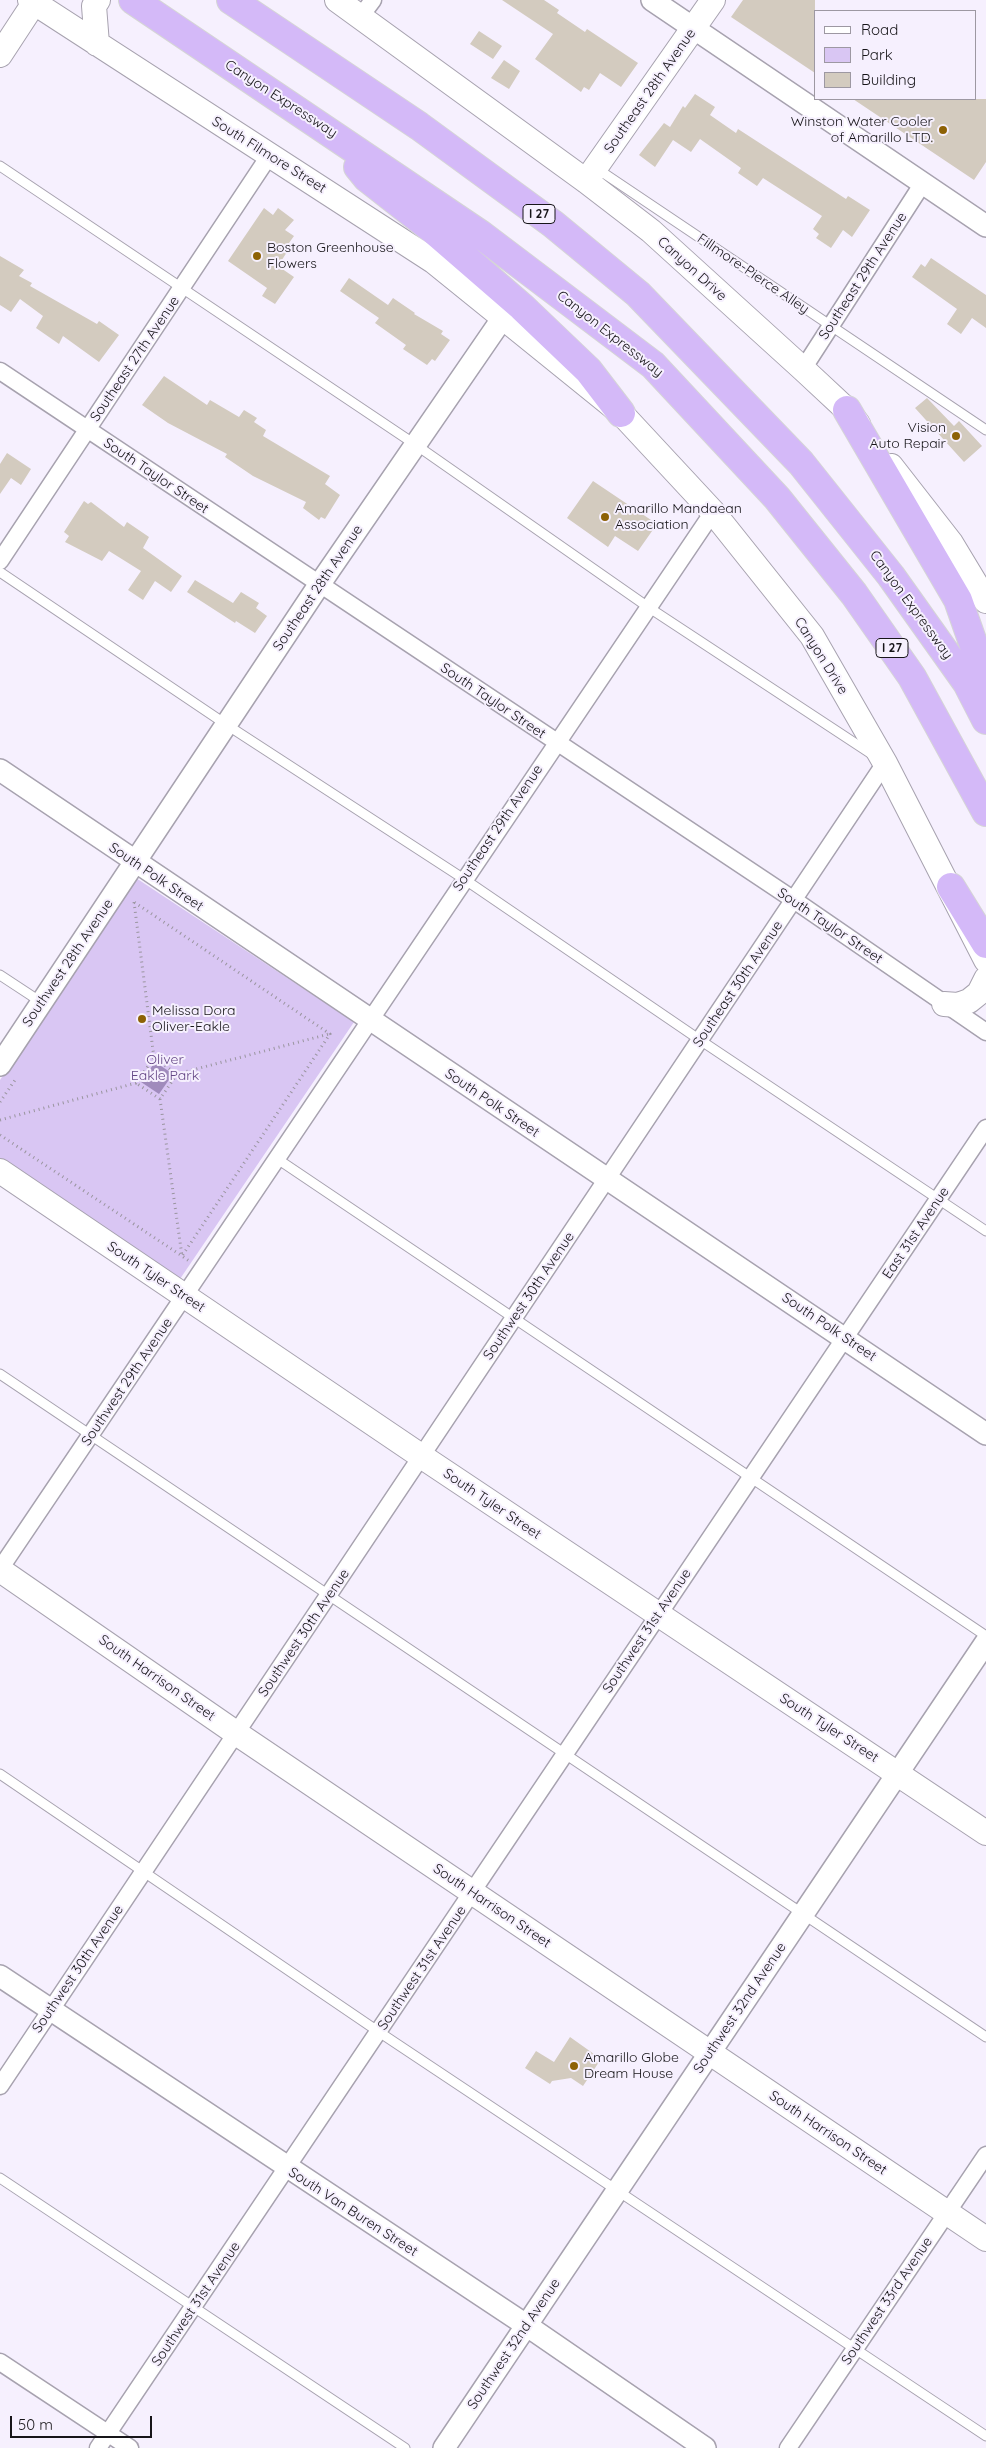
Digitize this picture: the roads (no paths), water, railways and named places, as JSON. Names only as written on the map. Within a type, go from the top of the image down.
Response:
[{"type":"highway","name":"Canyon Expressway","points":[[133,0],[332,132],[480,234],[653,365],[777,498],[854,594],[912,678],[986,812]]},
{"type":"highway","name":"Canyon Expressway","points":[[236,3],[419,126],[553,224],[638,294],[801,463],[891,576],[967,683],[986,720]]},
{"type":"highway","points":[[332,132],[367,178],[432,229],[522,307],[588,370],[621,413]]},
{"type":"highway","points":[[847,410],[958,600],[986,680]]},
{"type":"highway","points":[[950,887],[986,944]]},
{"type":"main road","points":[[97,44],[94,6],[98,0]]},
{"type":"main road","name":"Canyon Drive","points":[[337,0],[367,8],[591,174],[803,369],[847,410],[951,543],[986,601]]},
{"type":"main road","name":"Southeast 28th Avenue","points":[[591,174],[713,0]]},
{"type":"main road","points":[[0,55],[33,1]]},
{"type":"main road","name":"South Filmore Street","points":[[33,1],[433,261],[504,316]]},
{"type":"main road","name":"Canyon Drive","points":[[504,316],[621,413],[713,512],[812,636],[886,763],[986,960]]},
{"type":"main road","points":[[944,1004],[958,1005],[969,1001],[979,993],[986,979]]},
{"type":"main road","name":"South Tyler Street","points":[[0,1171],[421,1456],[986,1833]]},
{"type":"main road","name":"South Harrison Street","points":[[0,1570],[236,1733],[986,2239]]},
{"type":"street","points":[[652,0],[986,226]]},
{"type":"street","name":"Southeast 27th Avenue","points":[[0,561],[269,156]]},
{"type":"street","name":"Southeast 29th Avenue","points":[[803,369],[924,183]]},
{"type":"street","name":"Southeast 28th Avenue","points":[[136,862],[320,585],[504,316]]},
{"type":"street","name":"South Taylor Street","points":[[0,370],[556,743],[794,900],[986,1032]]},
{"type":"street","name":"Southeast 29th Avenue","points":[[369,1020],[713,512]]},
{"type":"street","name":"Southeast 30th Avenue","points":[[606,1179],[886,763]]},
{"type":"street","name":"South Polk Street","points":[[0,770],[986,1434]]},
{"type":"street","name":"Southwest 28th Avenue","points":[[0,1064],[136,862]]},
{"type":"street","name":"Southwest 29th Avenue","points":[[0,1570],[369,1020]]},
{"type":"street","name":"East 31st Avenue","points":[[846,1338],[986,1128]]},
{"type":"street","name":"Southwest 30th Avenue","points":[[0,2086],[606,1179]]},
{"type":"street","name":"Southwest 31st Avenue","points":[[98,2448],[658,1614],[846,1338]]},
{"type":"street","name":"Southwest 32nd Avenue","points":[[444,2448],[986,1642]]},
{"type":"street","name":"South Van Buren Street","points":[[0,1976],[287,2169],[526,2325],[705,2448]]},
{"type":"street","name":"Southwest 33rd Avenue","points":[[788,2448],[986,2155]]},
{"type":"street","points":[[0,2362],[130,2448]]},
{"type":"lane","points":[[0,166],[416,445],[648,607],[886,763]]},
{"type":"lane","name":"Fillmore-Pierce Alley","points":[[591,174],[830,326],[986,430]]},
{"type":"lane","points":[[0,572],[227,725],[464,879],[700,1040],[986,1231]]},
{"type":"lane","points":[[0,975],[41,1003]]},
{"type":"lane","points":[[276,1158],[986,1636]]},
{"type":"lane","points":[[0,1374],[986,2037]]},
{"type":"lane","points":[[0,1774],[379,2032],[986,2436]]},
{"type":"lane","points":[[0,2178],[404,2448]]},
{"type":"place","name":"Winston Water Cooler of Amarillo LTD.","points":[[943,130]]},
{"type":"place","name":"Boston Greenhouse Flowers","points":[[257,256]]},
{"type":"place","name":"Vision Auto Repair","points":[[956,436]]},
{"type":"place","name":"Amarillo Mandaean Association","points":[[605,517]]},
{"type":"place","name":"Melissa Dora Oliver-Eakle","points":[[142,1019]]},
{"type":"place","name":"Amarillo Globe Dream House","points":[[574,2066]]},
{"type":"park label","name":"Oliver Eakle Park","points":[[165,1068]]}]
